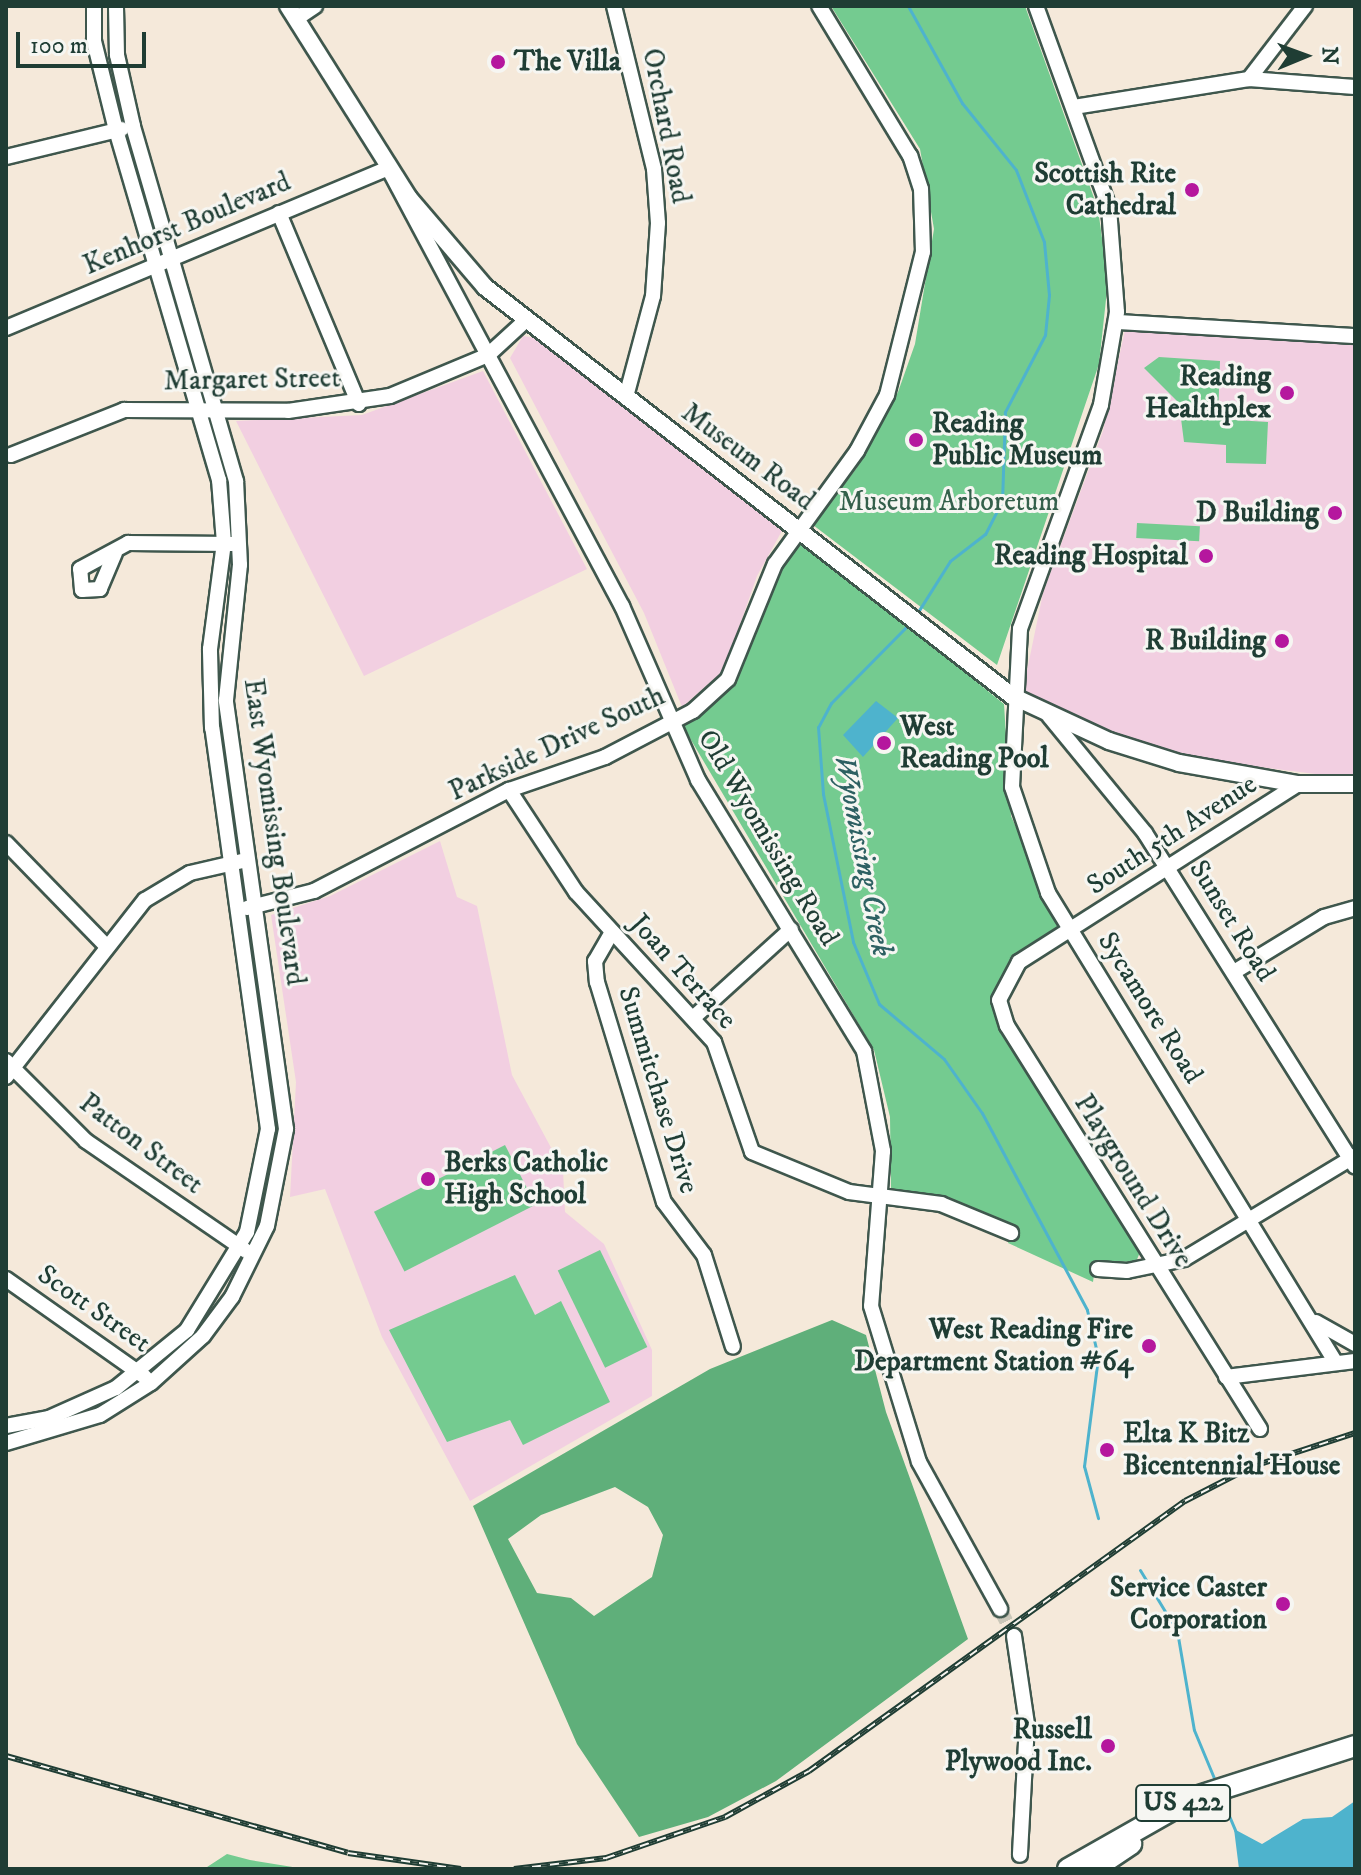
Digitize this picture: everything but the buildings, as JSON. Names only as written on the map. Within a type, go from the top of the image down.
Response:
[{"type":"highway","name":"US 422","points":[[1094,1869],[1209,1804],[1355,1746]]},
{"type":"highway","name":"US 422","points":[[1068,1869],[1193,1798],[1309,1764],[1355,1756]]},
{"type":"main road","name":"Museum Road","points":[[292,13],[388,168],[441,240],[526,320],[1012,696],[1049,716],[1179,763],[1298,784]]},
{"type":"main road","name":"South 5th Avenue","points":[[1298,784],[1355,784]]},
{"type":"street","points":[[83,6],[92,26],[115,33]]},
{"type":"street","name":"East Wyomissing Boulevard","points":[[6,1443],[77,1425],[146,1378],[210,1327],[254,1257],[277,1193],[286,1129],[210,701],[224,543],[219,480],[202,410],[116,130],[92,26],[94,6]]},
{"type":"street","name":"East Wyomissing Boulevard","points":[[116,6],[115,33],[133,126],[219,410],[236,481],[240,544],[226,700],[240,861]]},
{"type":"street","points":[[292,13],[315,6]]},
{"type":"street","name":"Orchard Road","points":[[614,6],[654,169],[658,223],[651,307],[626,397]]},
{"type":"street","name":"Parkside Drive South","points":[[248,908],[314,891],[509,790],[588,765],[669,723],[728,679],[765,584],[887,395],[923,252],[921,189],[910,156],[819,6]]},
{"type":"street","name":"Sycamore Road","points":[[1036,6],[1113,225],[1117,322],[1101,405],[1020,629],[1012,696],[1010,763],[1022,828],[1071,931],[1316,1322],[1336,1363]]},
{"type":"street","points":[[1249,79],[1305,6]]},
{"type":"street","points":[[1074,107],[1249,79],[1355,87]]},
{"type":"street","points":[[6,157],[133,126]]},
{"type":"street","name":"Kenhorst Boulevard","points":[[6,328],[388,168]]},
{"type":"street","name":"Old Wyomissing Road","points":[[388,168],[637,635],[669,723],[869,1064],[881,1121],[881,1196],[871,1306],[904,1425],[1000,1609]]},
{"type":"street","points":[[279,213],[359,404]]},
{"type":"street","name":"Margaret Street","points":[[11,455],[106,414],[359,404],[431,383],[488,355],[526,320]]},
{"type":"street","points":[[1117,322],[1355,336]]},
{"type":"street","points":[[115,553],[143,540],[240,544]]},
{"type":"street","name":"Sunset Road","points":[[1049,716],[1169,869],[1353,1159]]},
{"type":"street","name":"South 5th Avenue","points":[[1026,958],[1298,784]]},
{"type":"street","name":"Joan Terrace","points":[[509,790],[551,861],[693,1018],[723,1058],[752,1152],[810,1177],[881,1196],[941,1204],[1011,1233]]},
{"type":"street","points":[[6,843],[107,947]]},
{"type":"street","points":[[9,1069],[107,947],[162,887],[240,861]]},
{"type":"street","name":"East Wyomissing Boulevard","points":[[6,1426],[76,1408],[146,1378],[206,1307],[240,1248],[259,1195],[268,1129],[248,908]]},
{"type":"street","points":[[1234,972],[1324,917],[1355,908]]},
{"type":"street","points":[[693,1018],[791,929]]},
{"type":"street","name":"Summitchase Drive","points":[[612,932],[595,961],[597,982],[664,1202],[704,1255],[733,1347]]},
{"type":"street","name":"Playground Drive","points":[[1026,958],[1001,988],[1003,1020],[1260,1429]]},
{"type":"street","name":"Patton Street","points":[[9,1069],[86,1141],[254,1257]]},
{"type":"street","points":[[268,1129],[286,1129]]},
{"type":"street","points":[[1098,1269],[1155,1266],[1184,1259],[1353,1159]]},
{"type":"street","name":"Scott Street","points":[[6,1279],[146,1378]]},
{"type":"street","name":"Sycamore Road","points":[[1316,1322],[1355,1344]]},
{"type":"street","points":[[1226,1377],[1355,1361]]},
{"type":"street","points":[[1014,1636],[1027,1724],[1020,1855]]},
{"type":"shaded area","name":"Reading Hospital","points":[[1125,330],[1355,342],[1355,779],[1188,758],[1133,743],[1023,690],[1043,593],[1103,431]]},
{"type":"shaded area","points":[[523,336],[535,338],[783,529],[757,576],[724,670],[682,707],[644,613],[510,358]]},
{"type":"shaded area","points":[[483,371],[587,569],[364,676],[236,421],[362,415]]},
{"type":"shaded area","name":"Berks Catholic High School","points":[[440,841],[457,897],[477,906],[512,1075],[563,1170],[565,1212],[604,1244],[652,1350],[652,1396],[470,1501],[382,1337],[325,1189],[290,1197],[296,1082],[271,915],[330,896]]},
{"type":"green space","name":"Museum Arboretum","points":[[831,6],[1025,6],[1098,209],[1108,281],[1099,364],[997,665],[813,525],[856,469],[898,392],[915,344],[934,229],[920,149]]},
{"type":"green space","points":[[1159,357],[1220,361],[1218,419],[1268,422],[1266,464],[1226,463],[1226,445],[1184,442],[1179,403],[1144,368]]},
{"type":"green space","points":[[1137,523],[1200,526],[1199,541],[1136,538]]},
{"type":"green space","points":[[800,540],[1004,704],[1011,816],[1061,927],[1007,965],[993,1003],[1001,1028],[1140,1252],[1136,1262],[1096,1261],[1093,1282],[1008,1243],[1013,1226],[963,1204],[891,1189],[890,1117],[874,1050],[681,723],[734,680],[769,581]]},
{"type":"green space","points":[[505,1145],[535,1205],[404,1271],[374,1212]]},
{"type":"green space","points":[[600,1250],[647,1347],[605,1368],[558,1271]]},
{"type":"green space","points":[[515,1275],[535,1315],[561,1301],[610,1402],[523,1445],[510,1420],[447,1442],[389,1330]]},
{"type":"green space","points":[[832,1320],[866,1335],[886,1412],[968,1639],[776,1781],[708,1817],[639,1837],[577,1744],[473,1506],[710,1369]],"holes":[[[615,1487],[648,1507],[663,1535],[652,1577],[594,1616],[571,1598],[537,1593],[508,1539],[541,1515]]]},
{"type":"green space","points":[[227,1854],[250,1860],[305,1869],[204,1869]]},
{"type":"water","points":[[876,701],[898,718],[863,757],[843,735]]},
{"type":"water","points":[[911,749],[918,752],[921,759],[918,766],[911,769],[904,766],[901,759],[904,752]]},
{"type":"water","points":[[1355,1801],[1355,1869],[1239,1869],[1234,1829],[1262,1844],[1303,1819],[1332,1817]]},
{"type":"waterway","name":"Wyomissing Creek","points":[[908,6],[962,103],[1016,170],[1044,242],[1049,295],[1045,335],[1005,412],[1002,501],[985,534],[950,561],[916,615]]},
{"type":"waterway","name":"Wyomissing Creek","points":[[909,624],[831,703],[818,727],[823,794],[853,942],[879,1004],[944,1059],[982,1113],[1087,1310],[1098,1357],[1084,1466],[1098,1518]]},
{"type":"waterway","name":"Wyomissing Creek","points":[[1140,1570],[1177,1631],[1194,1730],[1214,1778]]},
{"type":"waterway","name":"Wyomissing Creek","points":[[1227,1811],[1235,1830]]},
{"type":"tunnel","points":[[1000,1609],[1014,1636]]},
{"type":"railway","points":[[514,1869],[606,1858],[725,1817],[809,1771],[1185,1501],[1251,1467],[1355,1433]]},
{"type":"railway","points":[[6,1756],[348,1853],[461,1869]]},
{"type":"place","name":"The Villa","points":[[498,62]]},
{"type":"place","name":"Scottish Rite Cathedral","points":[[1192,190]]},
{"type":"place","name":"Reading Healthplex","points":[[1287,393]]},
{"type":"place","name":"Reading Public Museum","points":[[916,440]]},
{"type":"place","name":"D Building","points":[[1335,513]]},
{"type":"place","name":"Reading Hospital","points":[[1206,556]]},
{"type":"place","name":"R Building","points":[[1282,641]]},
{"type":"place","name":"West Reading Pool","points":[[884,743]]},
{"type":"place","name":"Berks Catholic High School","points":[[428,1179]]},
{"type":"place","name":"West Reading Fire Department Station #64","points":[[1149,1346]]},
{"type":"place","name":"Elta K Bitz Bicentennial House","points":[[1107,1450]]},
{"type":"place","name":"Service Caster Corporation","points":[[1283,1604]]},
{"type":"place","name":"Russell Plywood Inc.","points":[[1108,1746]]}]
